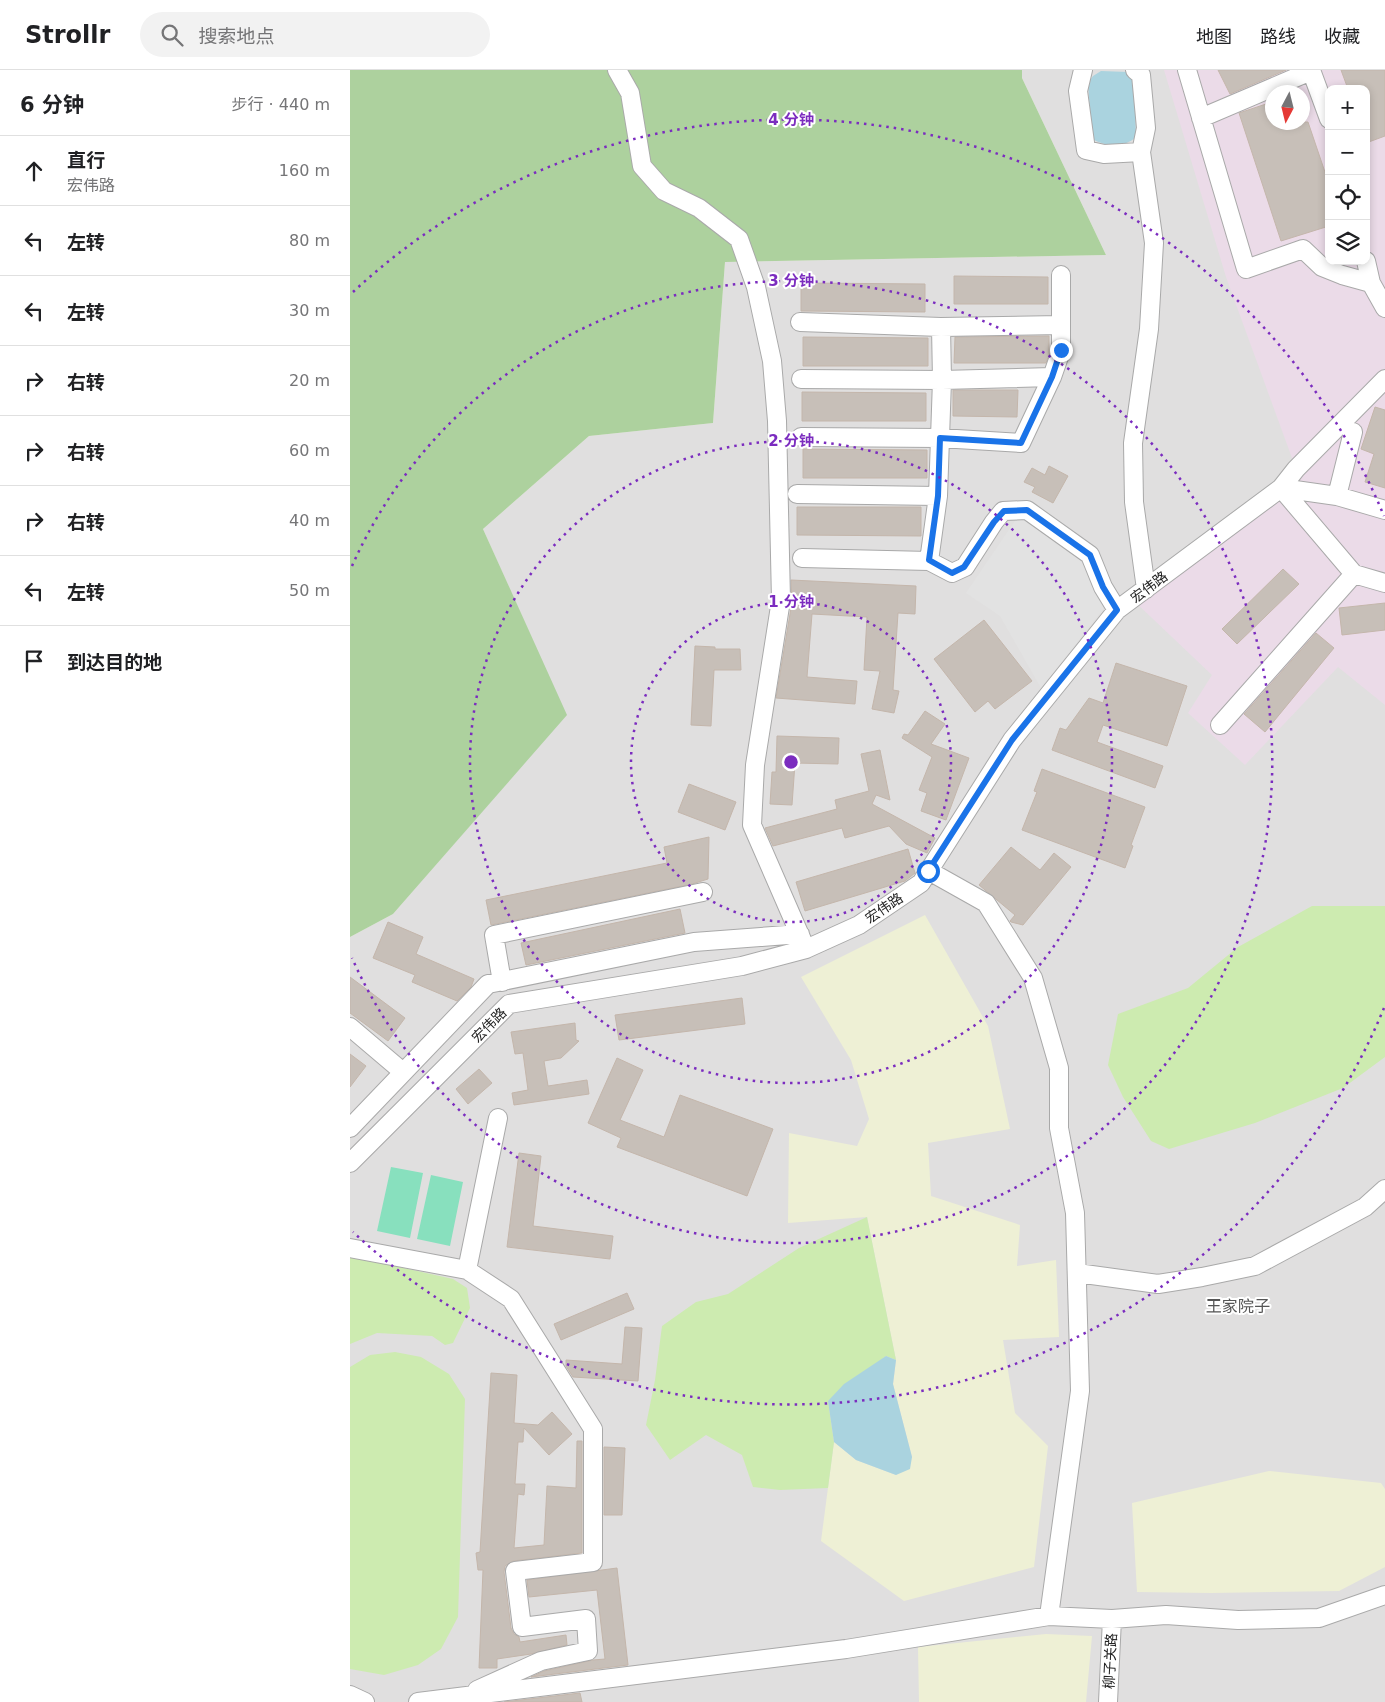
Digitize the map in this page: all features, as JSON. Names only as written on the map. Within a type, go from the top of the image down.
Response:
[{"type":"street","points":[[351,1124],[488,984],[694,942],[803,941],[752,825],[755,765],[781,600],[778,421],[772,361],[756,287],[739,240],[699,208],[664,191],[642,166],[630,93],[617,70]]},
{"type":"street","points":[[1083,70],[1078,91],[1086,150],[1104,154],[1141,152]]},
{"type":"street","points":[[1135,70],[1141,74],[1146,128],[1141,152],[1154,243],[1148,329],[1133,443],[1134,502],[1146,589]]},
{"type":"street","points":[[1186,70],[1246,269],[1303,249],[1322,266],[1342,275],[1371,283]]},
{"type":"street","points":[[1201,118],[1311,70],[1325,108]]},
{"type":"street","points":[[1367,265],[1371,283],[1385,308]]},
{"type":"street","points":[[801,436],[940,438],[1021,443],[1052,377],[1061,350],[1061,275]]},
{"type":"street","points":[[800,322],[941,327],[1061,325]]},
{"type":"street","points":[[929,560],[938,496],[942,380],[941,327]]},
{"type":"street","points":[[801,378],[942,380],[1052,377]]},
{"type":"street","name":"宏伟路","points":[[350,1163],[509,1004],[742,966],[803,941],[859,925],[921,883],[1012,740],[1117,610],[1281,488],[1296,469],[1385,379]]},
{"type":"street","points":[[1337,496],[1353,432]]},
{"type":"street","points":[[1281,488],[1337,496],[1385,510]]},
{"type":"street","points":[[1281,488],[1354,574],[1385,583]]},
{"type":"street","points":[[797,494],[938,496]]},
{"type":"street","points":[[802,558],[929,560],[952,573],[964,567],[994,522],[1004,511],[1027,510],[1090,555],[1103,587],[1117,610]]},
{"type":"street","points":[[1220,726],[1354,574]]},
{"type":"street","points":[[928,871],[986,902],[1033,978],[1059,1068],[1059,1128],[1075,1213],[1080,1391],[1049,1616]]},
{"type":"street","points":[[502,982],[494,935],[703,892]]},
{"type":"street","points":[[350,1027],[403,1072]]},
{"type":"street","points":[[468,1270],[498,1118]]},
{"type":"street","points":[[1077,1273],[1158,1284],[1255,1266],[1365,1207],[1385,1189]]},
{"type":"street","points":[[350,1248],[468,1270],[510,1299],[593,1429],[594,1562],[515,1571],[522,1627],[586,1619],[588,1651],[541,1661],[459,1698]]},
{"type":"street","points":[[418,1702],[846,1649],[1049,1616],[1112,1619],[1166,1615],[1238,1620],[1318,1618],[1385,1595]]},
{"type":"street","name":"柳子关路","points":[[1108,1702],[1112,1619]]},
{"type":"street","points":[[350,1695],[365,1702]]},
{"type":"shaded area","points":[[1022,70],[1385,70],[1385,1702],[350,1702],[350,937],[393,914],[566,715],[483,529],[589,436],[713,423],[725,262],[1106,255],[1022,78]]},
{"type":"shaded area","points":[[1164,70],[1385,70],[1385,705],[1338,667],[1245,765],[1188,713],[1212,675],[1132,599],[1296,469],[1226,277]]},
{"type":"shaded area","points":[[1019,515],[1044,530],[1085,560],[1104,608],[1041,688],[1000,616],[966,593]]},
{"type":"green space","points":[[350,70],[1022,70],[1022,78],[1106,255],[725,262],[713,423],[589,436],[483,529],[567,715],[393,914],[350,937]]},
{"type":"green space","points":[[1312,906],[1385,906],[1385,1057],[1343,1088],[1255,1123],[1169,1149],[1151,1141],[1123,1097],[1108,1065],[1118,1014],[1188,988],[1238,947]]},
{"type":"green space","points":[[925,915],[988,1026],[1010,1129],[928,1143],[931,1196],[1020,1225],[1017,1266],[1056,1260],[1059,1337],[1003,1340],[1015,1413],[1048,1446],[1034,1567],[904,1601],[821,1541],[834,1442],[856,1460],[896,1475],[912,1457],[893,1384],[896,1360],[867,1217],[788,1223],[789,1133],[857,1146],[869,1119],[851,1060],[801,977]]},
{"type":"green space","points":[[391,1167],[423,1173],[410,1238],[377,1231]]},
{"type":"green space","points":[[431,1175],[463,1182],[450,1246],[417,1239]]},
{"type":"green space","points":[[867,1217],[896,1360],[886,1356],[828,1401],[834,1442],[828,1488],[780,1490],[753,1487],[742,1455],[706,1435],[670,1460],[646,1425],[655,1380],[662,1326],[696,1302],[728,1294],[799,1248]]},
{"type":"green space","points":[[350,1256],[453,1279],[467,1288],[470,1308],[453,1343],[445,1345],[432,1336],[377,1333],[350,1344]]},
{"type":"green space","points":[[395,1352],[421,1357],[449,1374],[465,1399],[458,1617],[441,1649],[418,1665],[384,1675],[350,1669],[350,1367],[370,1355]]},
{"type":"green space","points":[[1269,1471],[1381,1483],[1385,1489],[1385,1567],[1339,1591],[1137,1592],[1132,1503]]},
{"type":"green space","points":[[1046,1634],[1092,1636],[1086,1702],[919,1702],[918,1647]]},
{"type":"water","points":[[1101,71],[1128,72],[1134,78],[1136,137],[1120,145],[1103,144],[1092,139],[1088,83],[1093,76]]},
{"type":"water","points":[[886,1356],[896,1360],[893,1384],[912,1457],[910,1469],[896,1475],[856,1460],[834,1442],[828,1401],[844,1384]]},
{"type":"building","points":[[1218,70],[1286,70],[1230,94]]},
{"type":"building","points":[[1341,70],[1385,70],[1385,136],[1370,142],[1370,85],[1347,85]]},
{"type":"building","points":[[1265,104],[1265,130],[1310,130],[1310,128],[1325,172],[1325,227],[1281,241],[1239,113]]},
{"type":"building","points":[[954,276],[1048,277],[1048,304],[954,304]]},
{"type":"building","points":[[801,283],[925,284],[925,312],[801,311]]},
{"type":"building","points":[[1049,336],[1049,354],[1046,363],[954,363],[955,337]]},
{"type":"building","points":[[803,337],[928,338],[928,366],[803,366]]},
{"type":"building","points":[[953,390],[1018,390],[1017,417],[953,416]]},
{"type":"building","points":[[802,392],[926,393],[926,421],[802,421]]},
{"type":"building","points":[[1375,407],[1385,410],[1385,488],[1365,482],[1374,454],[1361,449]]},
{"type":"building","points":[[803,449],[927,450],[927,478],[803,478]]},
{"type":"building","points":[[1049,466],[1068,476],[1053,503],[1032,492],[1035,487],[1024,482],[1032,468],[1045,475]]},
{"type":"building","points":[[797,507],[921,507],[921,536],[797,535]]},
{"type":"building","points":[[1283,569],[1299,584],[1237,644],[1222,629]]},
{"type":"building","points":[[791,580],[916,586],[915,614],[898,613],[893,690],[899,691],[894,713],[872,709],[880,671],[864,670],[867,617],[812,614],[807,677],[857,681],[855,704],[776,698],[792,602]]},
{"type":"building","points":[[1385,603],[1385,630],[1342,635],[1339,608]]},
{"type":"building","points":[[984,620],[1032,681],[995,709],[988,701],[975,712],[934,659]]},
{"type":"building","points":[[1316,633],[1334,648],[1265,732],[1244,714]]},
{"type":"building","points":[[695,646],[715,647],[715,649],[740,649],[741,670],[714,670],[711,726],[691,725]]},
{"type":"building","points":[[1116,663],[1187,686],[1167,746],[1103,725],[1097,742],[1163,766],[1155,788],[1052,750],[1060,728],[1066,730],[1089,698],[1103,703]]},
{"type":"building","points":[[925,711],[945,724],[931,744],[969,758],[946,820],[921,811],[927,793],[919,790],[932,757],[902,738],[904,734],[908,735]]},
{"type":"building","points":[[777,736],[839,738],[838,764],[795,763],[792,805],[770,804],[772,772],[776,772]]},
{"type":"building","points":[[880,750],[890,800],[876,795],[872,804],[935,838],[927,853],[906,844],[889,826],[845,838],[842,828],[773,846],[765,828],[837,809],[835,800],[869,791],[861,754]]},
{"type":"building","points":[[1042,769],[1145,807],[1125,868],[1022,830],[1037,792],[1034,791]]},
{"type":"building","points":[[689,784],[736,802],[725,830],[678,812]]},
{"type":"building","points":[[709,837],[708,879],[692,884],[491,925],[486,900],[667,863],[664,847]]},
{"type":"building","points":[[1011,847],[1040,870],[1054,853],[1071,867],[1023,925],[1011,922],[1015,915],[979,885]]},
{"type":"building","points":[[908,849],[915,873],[905,881],[805,911],[796,882]]},
{"type":"building","points":[[680,909],[685,933],[526,965],[521,943]]},
{"type":"building","points":[[388,922],[423,937],[416,954],[474,979],[471,987],[457,1001],[412,982],[415,975],[373,958]]},
{"type":"building","points":[[350,977],[405,1018],[388,1041],[350,1013]]},
{"type":"building","points":[[742,998],[745,1024],[619,1040],[615,1015]]},
{"type":"building","points":[[575,1023],[576,1040],[579,1041],[561,1058],[544,1061],[548,1086],[587,1080],[589,1094],[514,1105],[512,1093],[528,1090],[523,1053],[515,1054],[511,1032]]},
{"type":"building","points":[[350,1054],[366,1066],[350,1087]]},
{"type":"building","points":[[617,1058],[643,1070],[620,1120],[664,1137],[680,1095],[773,1129],[747,1196],[617,1147],[621,1138],[588,1123]]},
{"type":"building","points":[[479,1069],[492,1083],[468,1104],[456,1089]]},
{"type":"building","points":[[519,1153],[541,1156],[533,1226],[613,1236],[610,1259],[507,1247]]},
{"type":"building","points":[[627,1293],[634,1309],[561,1340],[554,1324]]},
{"type":"building","points":[[625,1327],[642,1328],[638,1381],[573,1377],[566,1366],[566,1360],[622,1364]]},
{"type":"building","points":[[491,1373],[517,1375],[514,1423],[538,1425],[552,1412],[572,1434],[549,1455],[524,1428],[523,1442],[518,1442],[515,1484],[525,1484],[524,1495],[518,1494],[514,1548],[544,1545],[547,1486],[576,1488],[577,1441],[582,1441],[582,1553],[513,1561],[505,1566],[504,1572],[511,1628],[514,1634],[519,1637],[520,1642],[566,1635],[567,1645],[531,1654],[497,1659],[497,1668],[479,1668],[483,1570],[478,1570],[476,1553],[480,1552]]},
{"type":"building","points":[[604,1447],[625,1448],[622,1515],[604,1515]]},
{"type":"building","points":[[617,1568],[628,1665],[531,1677],[544,1671],[605,1659],[597,1590],[529,1597],[527,1580]]},
{"type":"building","points":[[580,1693],[582,1702],[504,1702]]},
{"type":"district","name":"王家院子","points":[[1238,1306]]},
{"type":"route","points":[[928,871],[1012,740],[1117,610],[1103,587],[1090,555],[1027,510],[1004,511],[994,522],[964,567],[952,573],[929,560],[938,496],[940,438],[1021,443],[1052,377],[1061,350]]}]
